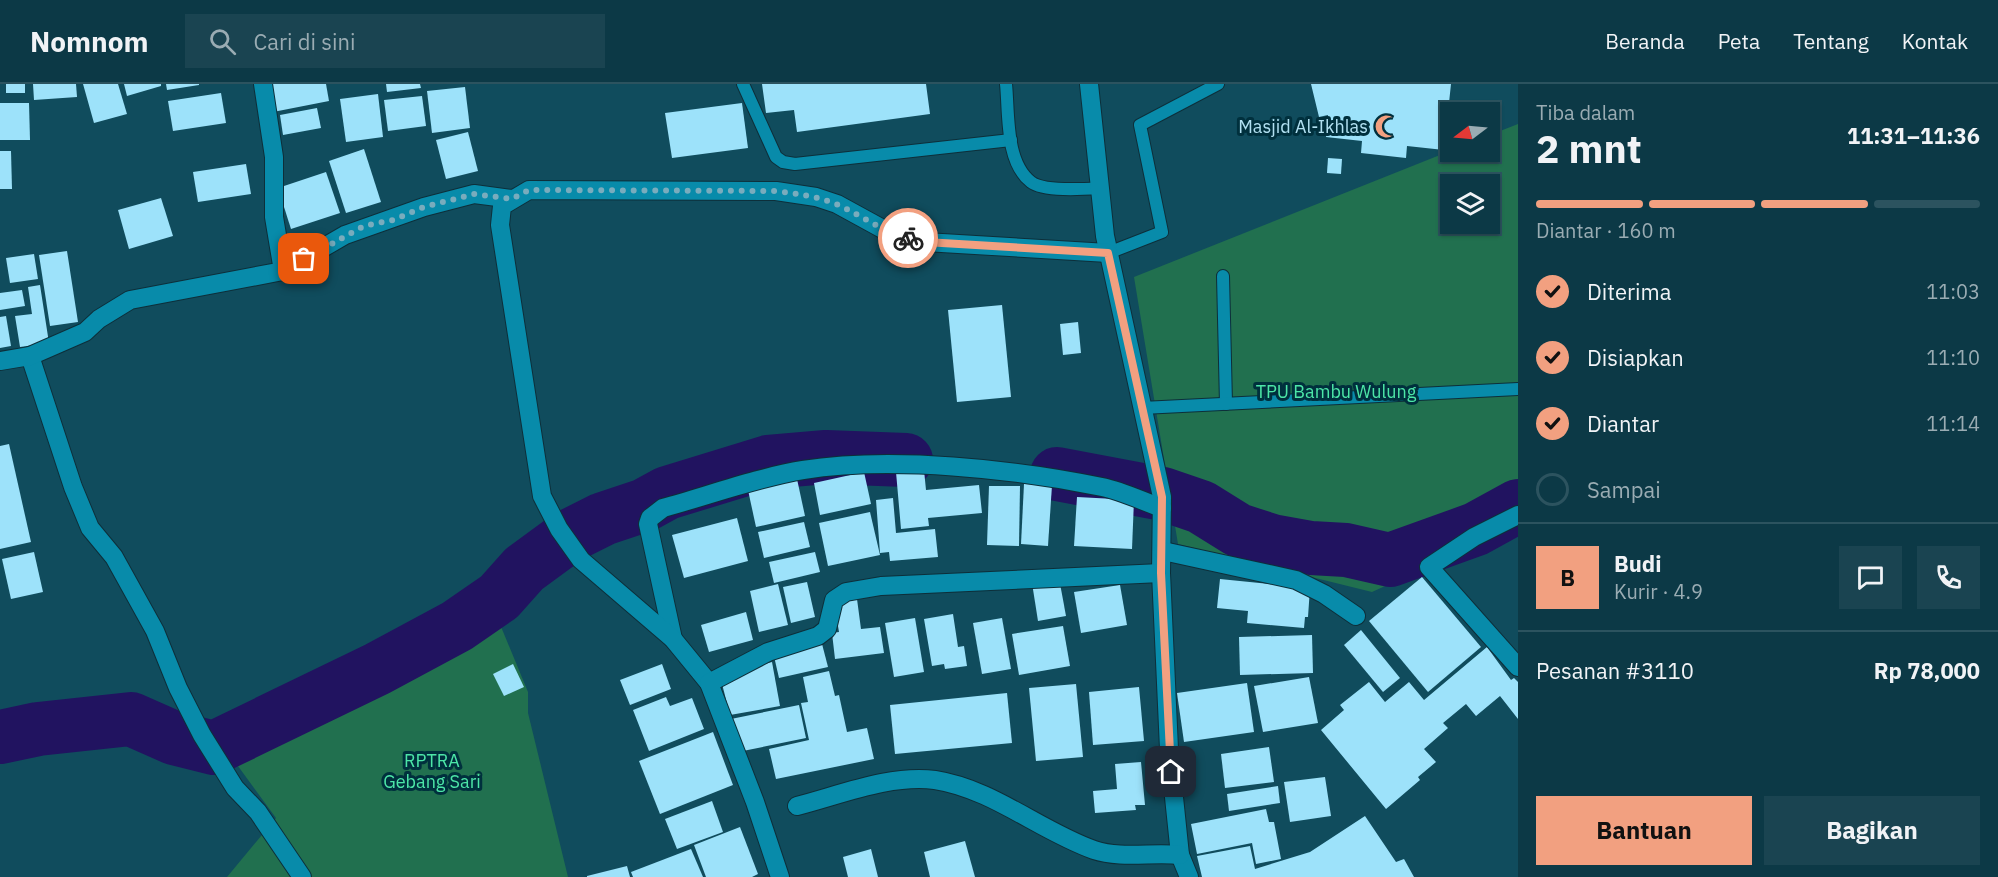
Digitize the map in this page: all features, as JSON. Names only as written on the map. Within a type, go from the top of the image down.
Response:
[{"type":"street","points":[[263,84],[274,157],[274,217],[283,271]]},
{"type":"street","points":[[1089,84],[1108,253],[1162,502],[1161,573],[1169,749],[1180,855],[1188,877]]},
{"type":"street","points":[[780,877],[755,802],[709,683],[674,639],[581,561],[559,529],[542,496],[500,225],[502,206],[529,190],[776,191],[816,197],[837,204],[890,233],[925,242],[1108,253]]},
{"type":"street","points":[[0,361],[30,356],[85,332],[99,319],[130,300],[283,271],[345,235],[424,207],[474,194],[512,199]]},
{"type":"street","points":[[30,356],[73,487],[90,528],[114,557],[155,631],[178,688],[202,735],[235,788],[275,836],[302,877]]},
{"type":"street","points":[[674,639],[648,524],[650,518],[663,508],[802,470],[869,465],[935,466],[1008,473],[1103,487],[1162,502]]},
{"type":"street","points":[[1518,515],[1474,537],[1429,567],[1518,667]]},
{"type":"street","points":[[1163,551],[1296,580],[1324,594],[1356,616]]},
{"type":"street","points":[[709,683],[768,652],[818,636],[827,629],[834,600],[846,592],[881,586],[1161,573]]},
{"type":"street","points":[[797,806],[887,783],[910,779],[935,780],[986,796],[1093,850],[1125,855],[1157,852],[1180,855]]},
{"type":"lane","points":[[743,84],[776,157],[783,162],[795,164],[1011,140]]},
{"type":"lane","points":[[1006,84],[1011,140],[1021,171],[1032,184],[1071,190],[1101,188]]},
{"type":"lane","points":[[1108,253],[1162,232],[1140,125],[1218,84]]},
{"type":"lane","points":[[1223,276],[1226,404]]},
{"type":"lane","points":[[1142,408],[1518,389]]},
{"type":"green space","name":"TPU Bambu Wulung","points":[[1518,124],[1518,522],[1504,532],[1372,592],[1178,544],[1134,277],[1440,155],[1440,162],[1500,162],[1500,131]]},
{"type":"green space","name":"RPTRA Gebang Sari","points":[[497,617],[528,692],[528,713],[568,877],[227,877],[276,818],[227,751],[297,716],[419,661]]},
{"type":"building","points":[[6,84],[25,84],[25,93],[6,93]]},
{"type":"building","points":[[33,84],[76,84],[77,97],[34,100]]},
{"type":"building","points":[[83,84],[118,84],[127,114],[94,123]]},
{"type":"building","points":[[124,84],[161,84],[161,86],[127,96]]},
{"type":"building","points":[[166,84],[199,84],[199,85],[167,90]]},
{"type":"building","points":[[268,84],[326,84],[329,101],[273,112]]},
{"type":"building","points":[[386,84],[420,84],[421,88],[387,92]]},
{"type":"building","points":[[762,84],[926,84],[930,114],[797,132],[794,110],[766,113]]},
{"type":"building","name":"Masjid Al-Ikhlas","points":[[1311,84],[1451,84],[1449,102],[1440,102],[1440,150],[1407,146],[1406,158],[1361,153],[1362,141],[1326,137],[1328,115],[1319,117]]},
{"type":"building","points":[[465,87],[470,128],[432,133],[427,91]]},
{"type":"building","points":[[221,93],[226,123],[173,131],[168,101]]},
{"type":"building","points":[[378,94],[383,137],[346,142],[340,99]]},
{"type":"building","points":[[422,96],[426,126],[388,131],[384,100]]},
{"type":"building","points":[[0,103],[29,103],[30,140],[0,140]]},
{"type":"building","points":[[742,103],[748,148],[672,158],[665,113]]},
{"type":"building","points":[[317,108],[321,128],[283,135],[280,115]]},
{"type":"building","points":[[468,132],[478,171],[446,179],[436,140]]},
{"type":"building","points":[[364,149],[381,202],[346,213],[329,161]]},
{"type":"building","points":[[0,151],[11,151],[12,189],[0,189]]},
{"type":"building","points":[[1328,158],[1342,159],[1341,174],[1327,173]]},
{"type":"building","points":[[246,164],[251,194],[198,202],[193,172]]},
{"type":"building","points":[[326,172],[340,213],[291,229],[278,188]]},
{"type":"building","points":[[161,198],[173,236],[129,249],[118,210]]},
{"type":"building","points":[[67,251],[78,322],[50,326],[39,255]]},
{"type":"building","points":[[34,254],[38,279],[10,283],[6,258]]},
{"type":"building","points":[[40,285],[49,343],[20,347],[15,316],[32,314],[28,287]]},
{"type":"building","points":[[22,290],[25,306],[0,310],[0,293]]},
{"type":"building","points":[[1002,305],[1011,397],[957,402],[948,310]]},
{"type":"building","points":[[6,316],[11,346],[0,348],[0,317]]},
{"type":"building","points":[[1078,322],[1081,353],[1063,355],[1060,324]]},
{"type":"building","points":[[9,444],[31,542],[0,549],[0,446]]},
{"type":"building","points":[[924,470],[926,490],[979,485],[982,513],[928,518],[929,526],[901,529],[896,472]]},
{"type":"building","points":[[864,472],[871,504],[820,515],[814,483]]},
{"type":"building","points":[[797,479],[805,516],[756,527],[748,490]]},
{"type":"building","points":[[1024,484],[1052,485],[1048,546],[1021,544]]},
{"type":"building","points":[[989,486],[1020,486],[1019,546],[987,545]]},
{"type":"building","points":[[1077,497],[1134,500],[1132,549],[1074,546]]},
{"type":"building","points":[[893,498],[896,533],[935,529],[938,557],[890,561],[889,552],[880,553],[876,500]]},
{"type":"building","points":[[870,512],[880,555],[828,566],[819,523]]},
{"type":"building","points":[[737,518],[748,561],[684,578],[672,535]]},
{"type":"building","points":[[804,522],[810,547],[764,558],[758,532]]},
{"type":"building","points":[[34,552],[43,592],[11,599],[2,559]]},
{"type":"building","points":[[815,552],[820,572],[774,583],[769,562]]},
{"type":"building","points":[[1422,577],[1481,647],[1428,692],[1369,621]]},
{"type":"building","points":[[1059,578],[1066,616],[1038,621],[1032,583]]},
{"type":"building","points":[[1220,579],[1310,588],[1308,617],[1305,617],[1304,628],[1247,623],[1248,611],[1217,608]]},
{"type":"building","points":[[807,582],[815,617],[791,623],[783,587]]},
{"type":"building","points":[[778,584],[788,625],[759,632],[750,591]]},
{"type":"building","points":[[1120,585],[1127,625],[1081,633],[1074,592]]},
{"type":"building","points":[[857,599],[861,629],[880,627],[884,653],[835,659],[832,633],[839,632],[834,602]]},
{"type":"building","points":[[746,612],[753,640],[709,652],[701,625]]},
{"type":"building","points":[[953,614],[958,647],[964,646],[967,666],[945,669],[944,664],[932,666],[924,619]]},
{"type":"building","points":[[915,618],[924,672],[894,677],[885,623]]},
{"type":"building","points":[[1002,618],[1011,669],[982,674],[973,623]]},
{"type":"building","points":[[1063,626],[1070,666],[1019,675],[1012,634]]},
{"type":"building","points":[[1361,630],[1400,678],[1383,692],[1344,645]]},
{"type":"building","points":[[1312,635],[1313,673],[1240,675],[1239,637]]},
{"type":"building","points":[[821,640],[828,667],[779,678],[773,652]]},
{"type":"building","points":[[1487,647],[1511,680],[1514,678],[1518,682],[1518,719],[1500,696],[1476,716],[1466,704],[1443,723],[1448,728],[1424,749],[1436,762],[1418,777],[1420,780],[1386,809],[1321,730],[1344,710],[1340,705],[1369,682],[1385,702],[1409,682],[1424,700]]},
{"type":"building","points":[[772,662],[780,706],[730,715],[720,676]]},
{"type":"building","points":[[513,664],[524,687],[504,696],[493,674]]},
{"type":"building","points":[[662,664],[671,689],[630,705],[620,680]]},
{"type":"building","points":[[829,671],[835,696],[839,695],[847,732],[867,728],[874,759],[776,779],[769,749],[809,740],[801,703],[808,702],[803,677]]},
{"type":"building","points":[[1309,677],[1318,723],[1263,732],[1254,686]]},
{"type":"building","points":[[1247,683],[1254,732],[1184,742],[1177,693]]},
{"type":"building","points":[[1076,684],[1083,757],[1036,761],[1029,688]]},
{"type":"building","points":[[1139,687],[1144,741],[1093,745],[1089,692]]},
{"type":"building","points":[[1007,693],[1012,743],[895,754],[890,705]]},
{"type":"building","points":[[666,697],[670,706],[692,698],[704,729],[649,751],[633,710]]},
{"type":"building","points":[[799,705],[806,738],[738,752],[731,719]]},
{"type":"building","points":[[713,732],[733,785],[660,814],[639,761]]},
{"type":"building","points":[[1269,747],[1274,782],[1225,788],[1221,754]]},
{"type":"building","points":[[1141,762],[1145,805],[1135,805],[1136,810],[1095,813],[1093,791],[1117,789],[1115,764]]},
{"type":"building","points":[[1325,777],[1331,816],[1290,822],[1284,782]]},
{"type":"building","points":[[1278,786],[1280,803],[1229,811],[1227,794]]},
{"type":"building","points":[[712,801],[723,832],[677,849],[665,819]]},
{"type":"building","points":[[1266,809],[1269,822],[1274,822],[1281,859],[1256,864],[1252,843],[1197,854],[1191,824]]},
{"type":"building","points":[[1365,816],[1396,862],[1404,859],[1414,877],[1202,877],[1197,856],[1250,846],[1255,869],[1310,852]]},
{"type":"building","points":[[740,827],[758,874],[752,877],[706,877],[694,845]]},
{"type":"building","points":[[965,841],[975,877],[930,877],[924,852]]},
{"type":"building","points":[[691,849],[703,877],[633,877],[631,872]]},
{"type":"building","points":[[871,849],[878,877],[848,877],[843,857]]},
{"type":"building","points":[[627,866],[630,877],[587,877],[587,876]]},
{"type":"waterway","points":[[0,737],[38,729],[131,719],[174,738],[214,748],[377,669],[457,626],[499,597],[524,569],[569,536],[603,519],[645,505],[667,493],[768,462],[826,457],[906,460]]},
{"type":"waterway","points":[[1057,474],[1163,494],[1201,507],[1238,530],[1272,541],[1311,548],[1346,550],[1390,560],[1476,529],[1518,506]]},
{"type":"way so far","points":[[304,259],[364,226],[393,220],[424,207],[474,194],[506,196],[512,199],[529,190],[776,191],[816,197],[837,204],[890,233],[908,238]]},
{"type":"place","name":"Masjid Al-Ikhlas","points":[[1386,127]]},
{"type":"route","points":[[908,238],[925,242],[1108,253],[1162,497],[1161,573],[1171,772]]}]
